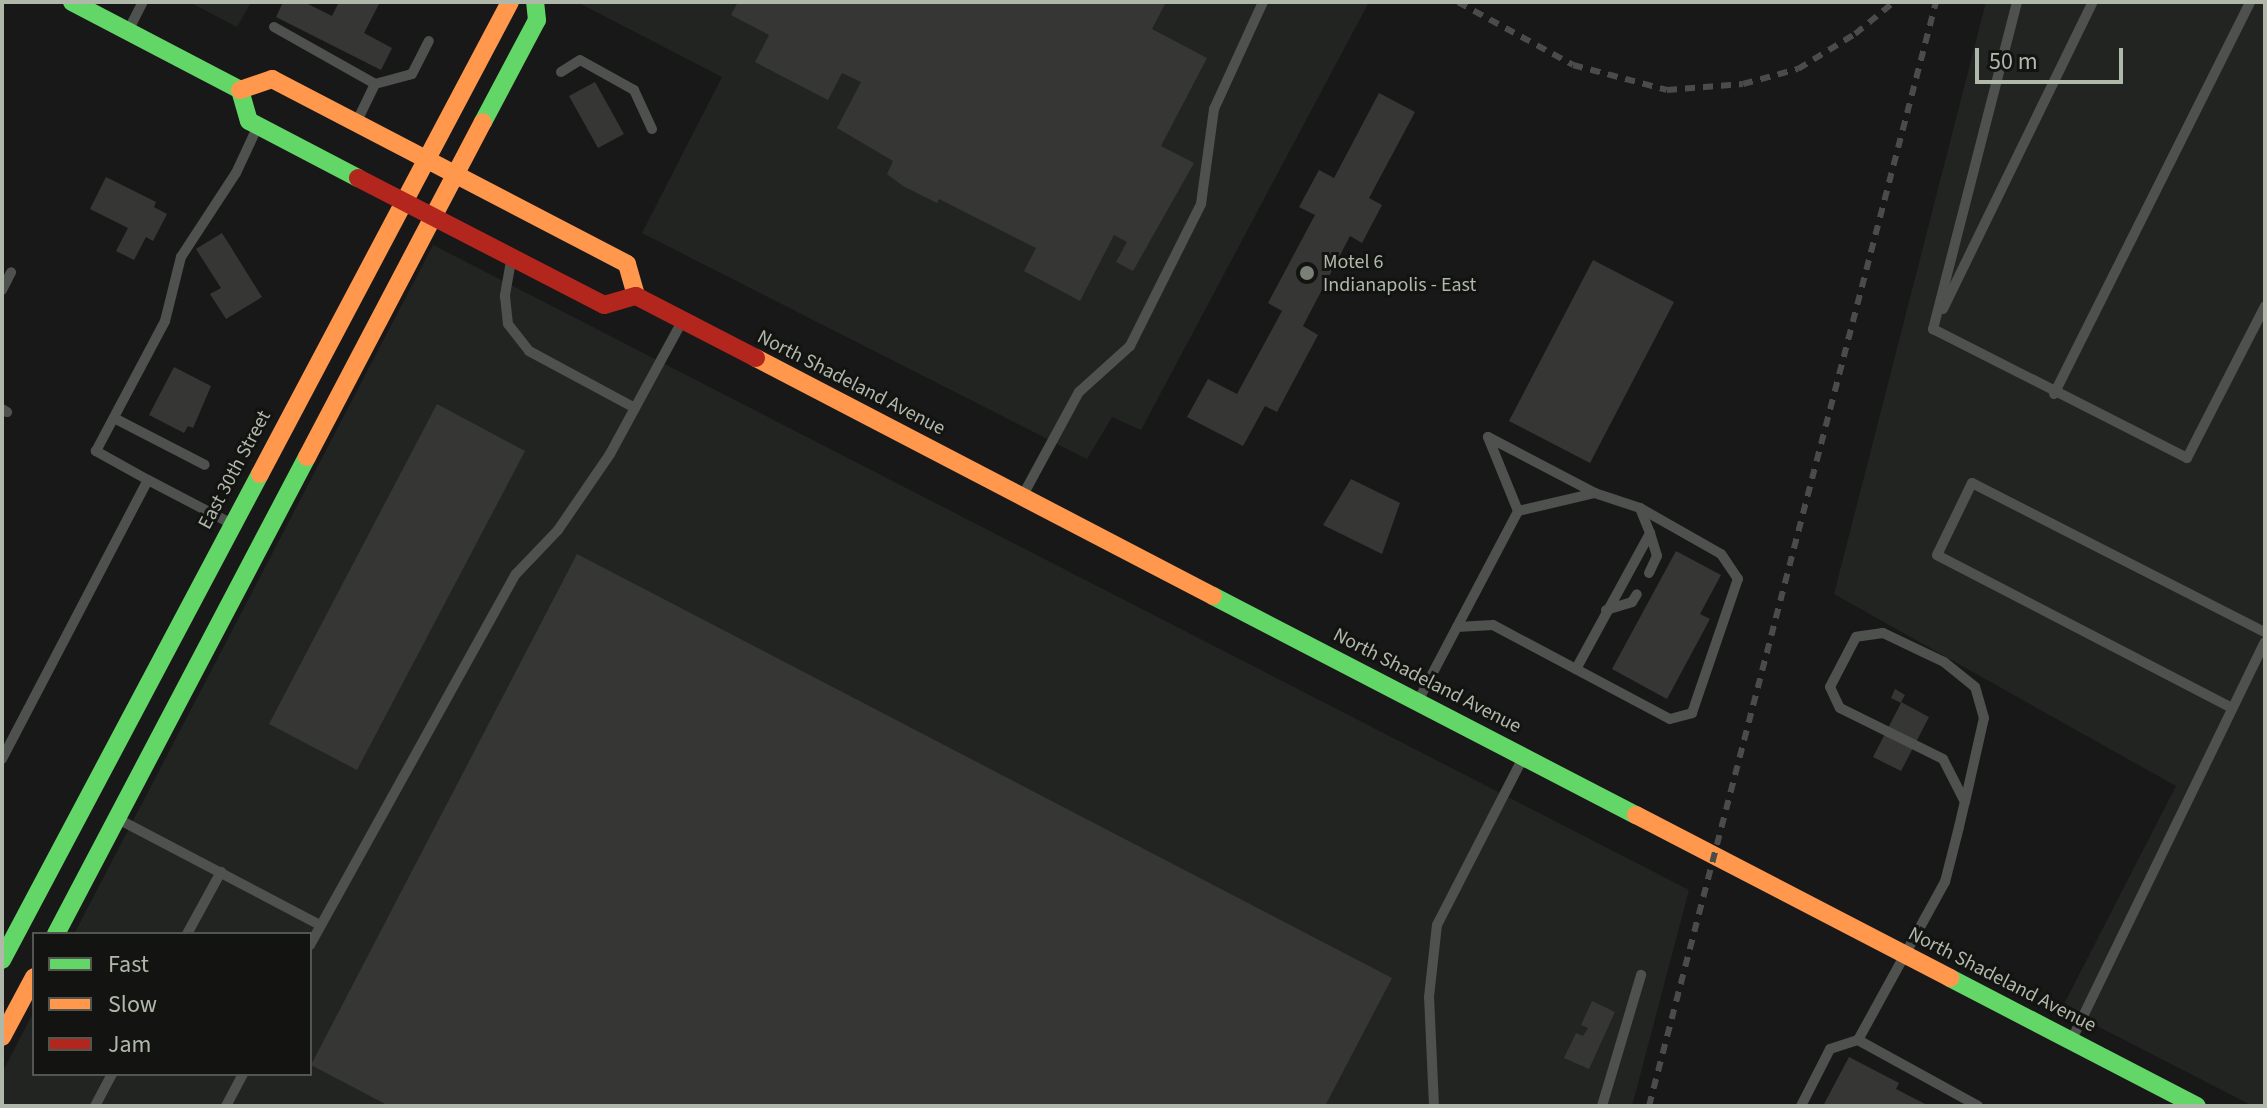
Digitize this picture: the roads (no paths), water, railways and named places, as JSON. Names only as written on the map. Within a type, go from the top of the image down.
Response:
[{"type":"main road","points":[[72,2],[240,90],[249,121],[604,305],[636,296],[627,264],[424,158],[272,79],[240,90]]},
{"type":"main road","name":"East 30th Street","points":[[2,960],[424,158],[510,2]]},
{"type":"main road","points":[[57,932],[537,20],[535,2]]},
{"type":"main road","name":"North Shadeland Avenue","points":[[636,296],[2197,1106]]},
{"type":"main road","points":[[2,1037],[32,981]]},
{"type":"lane","points":[[128,31],[143,2]]},
{"type":"lane","points":[[1023,496],[1079,392],[1130,346],[1201,204],[1214,109],[1263,2]]},
{"type":"lane","points":[[1933,329],[2017,2]]},
{"type":"lane","points":[[1933,329],[2093,2]]},
{"type":"lane","points":[[2054,394],[2250,2]]},
{"type":"lane","points":[[274,27],[375,84],[412,74],[429,41]]},
{"type":"lane","points":[[561,72],[580,60],[634,90],[652,129]]},
{"type":"lane","points":[[356,123],[375,84]]},
{"type":"lane","points":[[232,524],[96,451],[165,321],[181,257],[236,173],[258,125]]},
{"type":"lane","points":[[511,257],[505,296],[508,324],[529,351],[635,408]]},
{"type":"lane","points":[[2,290],[11,272]]},
{"type":"lane","points":[[1933,329],[2054,394],[2187,458],[2265,306]]},
{"type":"lane","points":[[312,941],[516,574],[558,530],[635,408],[682,320]]},
{"type":"lane","points":[[114,418],[205,465]]},
{"type":"lane","points":[[1457,627],[1493,625],[1670,719],[1692,713],[1714,659],[1738,579],[1721,554],[1640,508],[1595,493],[1488,437],[1518,511]]},
{"type":"lane","points":[[2,759],[148,480]]},
{"type":"lane","points":[[2232,708],[1937,555],[1972,483],[2265,632]]},
{"type":"lane","points":[[1418,701],[1518,511],[1595,493]]},
{"type":"lane","points":[[1640,508],[1657,556],[1649,573]]},
{"type":"lane","points":[[1576,669],[1650,533]]},
{"type":"lane","points":[[1606,610],[1632,602],[1637,594]]},
{"type":"lane","points":[[1801,1106],[1830,1049],[1858,1040],[1903,953],[1945,882],[1965,802],[1984,718],[1975,687],[1944,662],[1883,633],[1856,637],[1830,687],[1840,708],[1943,759],[1965,802]]},
{"type":"lane","points":[[2071,1041],[2265,642]]},
{"type":"lane","points":[[1434,1106],[1429,997],[1437,925],[1524,756]]},
{"type":"lane","points":[[117,818],[320,925]]},
{"type":"lane","points":[[188,932],[221,872]]},
{"type":"lane","points":[[1602,1106],[1641,975]]},
{"type":"lane","points":[[1858,1040],[1978,1106]]},
{"type":"lane","points":[[95,1106],[111,1076]]},
{"type":"lane","points":[[226,1106],[242,1076]]},
{"type":"railway","points":[[1458,2],[1573,65],[1667,90],[1743,84],[1798,69],[1855,34],[1894,2]]},
{"type":"railway","points":[[1649,1106],[1936,2]]},
{"type":"place","name":"Motel 6 Indianapolis - East","points":[[1307,273]]}]
